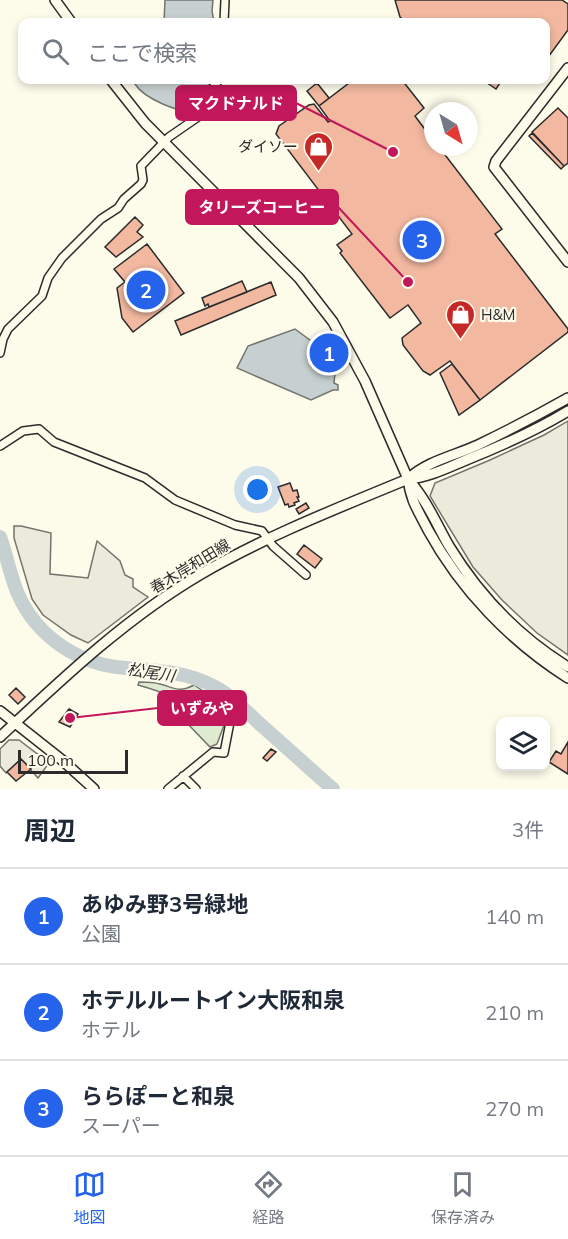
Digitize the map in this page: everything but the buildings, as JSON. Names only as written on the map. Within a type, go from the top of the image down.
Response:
[{"type":"street","points":[[55,0],[68,18]]},
{"type":"street","points":[[224,18],[225,0]]},
{"type":"street","points":[[568,68],[496,161],[494,167],[568,262]]},
{"type":"street","points":[[114,84],[163,142],[299,278],[333,322],[365,381],[408,479],[410,497],[440,552],[477,602],[508,633],[547,665],[568,678]]},
{"type":"street","points":[[0,353],[8,329],[42,296],[48,278],[62,258],[101,219],[118,208],[124,199],[141,184],[143,180],[141,166],[163,142],[198,117],[207,95],[216,84]]},
{"type":"street","name":"春木岸和田線","points":[[408,479],[419,468],[486,441],[568,398]]},
{"type":"street","name":"春木岸和田線","points":[[0,737],[90,654],[150,608],[200,574],[268,539],[408,479],[423,478],[481,454],[541,427],[568,411]]},
{"type":"street","points":[[0,446],[23,431],[39,429],[54,442],[145,478],[176,500],[235,525],[262,531],[273,546],[306,575]]},
{"type":"street","points":[[408,479],[421,493],[450,547],[484,595],[514,627],[568,667]]},
{"type":"street","points":[[0,711],[94,789]]},
{"type":"street","points":[[168,789],[213,752],[224,753],[231,717],[236,712]]},
{"type":"street","points":[[183,776],[196,789]]},
{"type":"green space","points":[[139,682],[181,689],[194,685],[230,709],[217,744],[210,747],[185,721],[193,713],[187,707],[168,695],[138,685]]},
{"type":"shaded area","points":[[165,0],[213,0],[213,18],[164,18]]},
{"type":"shaded area","points":[[135,84],[210,84],[197,107],[189,110],[172,108],[139,89]]},
{"type":"shaded area","points":[[295,329],[318,346],[335,373],[334,383],[338,385],[338,390],[311,400],[237,368],[248,346]]},
{"type":"shaded area","points":[[568,421],[568,655],[537,633],[502,600],[473,567],[430,496],[435,483],[544,435]]},
{"type":"shaded area","points":[[14,526],[51,533],[50,574],[88,578],[97,541],[120,561],[125,575],[133,579],[133,587],[148,597],[88,643],[71,635],[43,615],[32,599],[14,538]]},
{"type":"shaded area","points":[[9,740],[19,740],[49,763],[38,778],[21,759],[6,773],[0,766],[0,749]]},
{"type":"waterway","name":"松尾川","points":[[0,537],[18,594],[26,609],[48,636],[76,655],[92,661],[109,666],[172,673],[194,678],[215,687],[239,704],[333,789]]},
{"type":"place","name":"マクドナルド","points":[[393,152]]},
{"type":"place","name":"ダイソー","points":[[319,172]]},
{"type":"place","name":"ららぽーと和泉","points":[[422,240]]},
{"type":"place","name":"タリーズコーヒー","points":[[408,282]]},
{"type":"place","name":"ホテルルートイン大阪和泉","points":[[146,290]]},
{"type":"place","name":"H&M","points":[[460,340]]},
{"type":"place","name":"あゆみ野3号緑地","points":[[329,353]]},
{"type":"place","name":"いずみや","points":[[70,718]]}]
